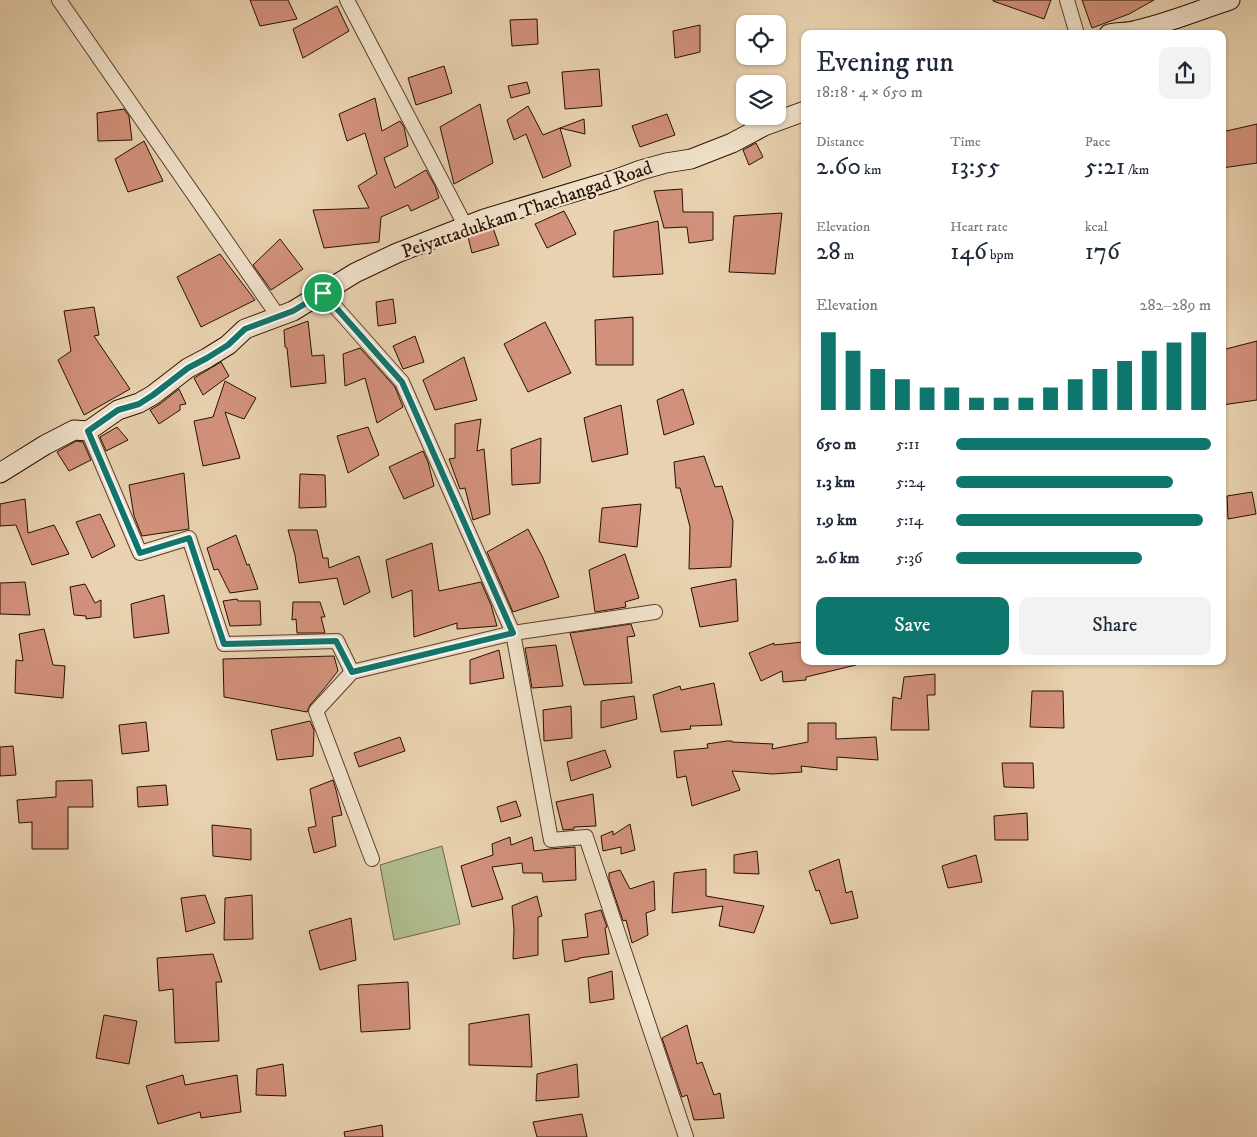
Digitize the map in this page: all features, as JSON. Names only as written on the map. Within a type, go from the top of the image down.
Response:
[{"type":"main road","points":[[1139,30],[1170,22],[1230,0]]},
{"type":"main road","name":"Peiyattadukkam Thachangad Road","points":[[0,473],[45,445],[74,430],[88,431],[118,410],[139,404],[188,368],[228,345],[245,329],[293,311],[355,273],[397,252],[484,220],[641,170],[691,159],[732,143],[764,126],[801,112]]},
{"type":"street","points":[[59,0],[278,316]]},
{"type":"street","points":[[347,0],[466,227]]},
{"type":"street","points":[[1067,0],[1076,30]]},
{"type":"street","points":[[323,293],[402,382],[513,633],[550,840],[586,837],[686,1137]]},
{"type":"street","points":[[88,431],[140,553],[189,538],[224,644],[336,641],[352,672]]},
{"type":"street","points":[[372,859],[316,711],[352,672],[513,633],[655,612]]},
{"type":"green space","points":[[442,846],[460,924],[394,940],[380,865]]},
{"type":"building","points":[[250,0],[288,0],[297,19],[260,26]]},
{"type":"building","points":[[993,0],[1051,0],[1044,19]]},
{"type":"building","points":[[1082,0],[1154,0],[1129,14],[1092,28]]},
{"type":"building","points":[[337,6],[349,31],[303,58],[293,29]]},
{"type":"building","points":[[537,19],[538,44],[512,46],[510,20]]},
{"type":"building","points":[[700,25],[700,52],[675,58],[673,31]]},
{"type":"building","points":[[444,66],[452,93],[416,105],[408,78]]},
{"type":"building","points":[[599,69],[602,106],[565,109],[562,72]]},
{"type":"building","points":[[527,82],[530,93],[511,98],[508,86]]},
{"type":"building","points":[[375,98],[382,131],[400,121],[404,127],[408,146],[384,158],[395,188],[426,170],[439,198],[411,211],[408,205],[381,217],[379,242],[324,248],[313,210],[369,208],[358,186],[377,174],[365,133],[347,141],[339,114]]},
{"type":"building","points":[[480,104],[493,163],[454,184],[440,127]]},
{"type":"building","points":[[528,106],[543,135],[560,128],[571,166],[543,178],[526,134],[514,140],[507,120]]},
{"type":"building","points":[[124,109],[129,116],[132,140],[98,141],[97,113]]},
{"type":"building","points":[[667,114],[675,135],[640,147],[632,126]]},
{"type":"building","points":[[584,119],[585,134],[560,128]]},
{"type":"building","points":[[1257,124],[1257,163],[1226,167],[1226,131]]},
{"type":"building","points":[[144,141],[163,181],[128,192],[115,159]]},
{"type":"building","points":[[756,143],[763,157],[749,165],[743,150]]},
{"type":"building","points":[[682,189],[683,212],[713,212],[713,240],[689,243],[687,227],[664,228],[654,191]]},
{"type":"building","points":[[564,211],[576,234],[547,248],[535,224]]},
{"type":"building","points":[[782,213],[775,274],[729,272],[734,216]]},
{"type":"building","points":[[658,221],[663,274],[613,277],[614,231]]},
{"type":"building","points":[[493,228],[499,245],[472,253],[468,237]]},
{"type":"building","points":[[280,239],[303,269],[271,290],[253,265]]},
{"type":"building","points":[[220,254],[255,300],[201,327],[177,277]]},
{"type":"building","points":[[393,299],[396,323],[378,326],[376,302]]},
{"type":"building","points":[[94,307],[99,335],[94,336],[130,389],[84,415],[58,360],[71,351],[64,311]]},
{"type":"building","points":[[633,317],[633,365],[596,365],[595,320]]},
{"type":"building","points":[[308,321],[312,356],[324,355],[326,383],[291,387],[284,330]]},
{"type":"building","points":[[545,322],[571,373],[528,392],[504,344]]},
{"type":"building","points":[[415,336],[424,362],[403,369],[393,346]]},
{"type":"building","points":[[1257,341],[1257,400],[1226,404],[1226,349]]},
{"type":"building","points":[[360,348],[395,387],[403,407],[377,423],[365,378],[345,386],[343,354]]},
{"type":"building","points":[[464,357],[477,400],[435,410],[423,380]]},
{"type":"building","points":[[221,362],[229,376],[203,395],[194,378]]},
{"type":"building","points":[[225,381],[256,398],[244,419],[225,412],[240,458],[203,466],[194,421],[213,417]]},
{"type":"building","points":[[179,389],[186,404],[180,405],[180,410],[159,424],[150,410]]},
{"type":"building","points":[[683,389],[694,424],[664,435],[657,400]]},
{"type":"building","points":[[621,405],[628,454],[592,462],[584,418]]},
{"type":"building","points":[[481,419],[477,451],[484,449],[490,514],[473,520],[465,488],[460,489],[449,459],[455,458],[455,424]]},
{"type":"building","points":[[117,427],[128,440],[106,451],[100,437]]},
{"type":"building","points":[[368,427],[379,455],[348,473],[337,436]]},
{"type":"building","points":[[541,438],[540,483],[512,485],[511,449]]},
{"type":"building","points":[[76,441],[83,442],[91,460],[69,471],[57,452]]},
{"type":"building","points":[[423,451],[434,486],[404,499],[389,467]]},
{"type":"building","points":[[704,456],[715,487],[722,486],[733,521],[731,567],[689,569],[690,527],[680,488],[676,488],[674,462]]},
{"type":"building","points":[[184,473],[189,529],[142,536],[134,516],[129,485]]},
{"type":"building","points":[[300,474],[325,475],[326,507],[299,508]]},
{"type":"building","points":[[1252,492],[1256,514],[1228,519],[1227,496]]},
{"type":"building","points":[[25,499],[28,533],[54,525],[69,554],[32,565],[16,525],[0,526],[0,504]]},
{"type":"building","points":[[641,504],[637,547],[599,542],[602,508]]},
{"type":"building","points":[[100,514],[115,546],[92,558],[76,522]]},
{"type":"building","points":[[528,529],[543,558],[559,597],[513,612],[487,552]]},
{"type":"building","points":[[288,530],[317,530],[323,558],[328,558],[329,568],[359,556],[370,592],[344,605],[337,578],[299,583],[295,555]]},
{"type":"building","points":[[236,535],[258,589],[230,593],[218,569],[214,570],[207,548]]},
{"type":"building","points":[[432,543],[439,591],[481,582],[491,605],[497,626],[457,629],[457,623],[414,637],[412,590],[392,598],[386,560]]},
{"type":"building","points":[[625,554],[639,598],[625,602],[626,607],[595,612],[589,570]]},
{"type":"building","points":[[736,579],[738,621],[700,627],[691,588]]},
{"type":"building","points":[[25,582],[30,615],[0,614],[0,583]]},
{"type":"building","points":[[85,584],[95,603],[101,600],[101,617],[86,619],[86,616],[74,615],[70,587]]},
{"type":"building","points":[[164,595],[169,633],[134,638],[131,604]]},
{"type":"building","points":[[237,599],[238,601],[260,601],[261,625],[230,626],[223,601]]},
{"type":"building","points":[[293,602],[320,602],[325,617],[321,617],[325,633],[297,633],[296,619],[292,620]]},
{"type":"building","points":[[631,624],[635,636],[627,637],[632,683],[584,685],[570,633]]},
{"type":"building","points":[[44,629],[53,665],[65,666],[63,698],[15,693],[16,660],[23,661],[19,634]]},
{"type":"building","points":[[801,642],[801,665],[856,665],[806,677],[806,680],[783,682],[782,671],[761,681],[749,653],[774,643],[774,645]]},
{"type":"building","points":[[556,645],[563,686],[532,688],[525,648]]},
{"type":"building","points":[[499,650],[504,678],[470,684],[470,660]]},
{"type":"building","points":[[334,656],[338,671],[310,705],[307,712],[224,697],[223,659]]},
{"type":"building","points":[[935,674],[935,695],[927,695],[929,730],[891,730],[893,697],[901,699],[904,677]]},
{"type":"building","points":[[714,683],[722,725],[690,726],[691,729],[661,732],[653,695],[680,686],[681,690]]},
{"type":"building","points":[[1032,691],[1063,691],[1064,728],[1030,727]]},
{"type":"building","points":[[634,696],[637,719],[601,728],[601,701]]},
{"type":"building","points":[[571,706],[572,738],[544,741],[543,710]]},
{"type":"building","points":[[310,721],[314,730],[313,756],[277,760],[271,730]]},
{"type":"building","points":[[146,722],[149,751],[122,754],[119,725]]},
{"type":"building","points":[[808,723],[836,723],[836,739],[876,737],[878,760],[837,757],[837,770],[801,766],[802,772],[773,774],[732,771],[740,790],[692,806],[686,776],[677,778],[674,751],[708,748],[707,744],[727,741],[773,744],[772,749],[808,742]]},
{"type":"building","points":[[400,737],[405,751],[359,767],[354,753]]},
{"type":"building","points":[[13,746],[16,775],[0,776],[0,747]]},
{"type":"building","points":[[605,750],[611,767],[571,781],[567,762]]},
{"type":"building","points":[[1002,763],[1033,763],[1034,788],[1004,787]]},
{"type":"building","points":[[92,780],[93,807],[68,807],[68,849],[32,849],[32,822],[19,823],[17,800],[56,797],[56,781]]},
{"type":"building","points":[[333,780],[342,815],[332,817],[336,846],[314,853],[308,828],[316,826],[310,789]]},
{"type":"building","points":[[166,785],[168,805],[138,807],[137,787]]},
{"type":"building","points":[[593,794],[596,826],[574,827],[574,829],[563,830],[556,802]]},
{"type":"building","points":[[516,801],[521,816],[501,822],[497,807]]},
{"type":"building","points":[[1027,813],[1028,840],[995,840],[994,816]]},
{"type":"building","points":[[630,824],[635,850],[621,854],[621,847],[603,851],[601,836],[613,831],[613,835]]},
{"type":"building","points":[[212,825],[251,829],[251,860],[213,856]]},
{"type":"building","points":[[510,837],[511,845],[532,837],[534,851],[575,847],[576,880],[543,882],[542,873],[523,873],[522,863],[492,867],[503,899],[472,907],[461,866],[493,855],[492,844]]},
{"type":"building","points":[[757,851],[759,874],[734,873],[734,855]]},
{"type":"building","points":[[976,855],[982,882],[948,888],[942,866]]},
{"type":"building","points":[[839,859],[846,893],[852,891],[858,918],[831,924],[819,890],[816,891],[809,871]]},
{"type":"building","points":[[706,869],[706,896],[764,906],[754,933],[719,926],[723,906],[672,913],[674,873]]},
{"type":"building","points":[[620,870],[630,889],[654,881],[655,910],[646,913],[648,935],[632,943],[626,920],[623,921],[609,879],[609,873]]},
{"type":"building","points":[[205,895],[215,923],[186,932],[181,898]]},
{"type":"building","points":[[252,895],[253,939],[224,940],[225,898]]},
{"type":"building","points":[[537,896],[542,916],[538,917],[538,955],[513,959],[514,929],[512,906]]},
{"type":"building","points":[[601,910],[607,927],[605,928],[609,954],[565,962],[562,940],[588,937],[585,914]]},
{"type":"building","points":[[351,918],[356,960],[320,970],[309,931]]},
{"type":"building","points":[[213,954],[222,982],[216,982],[219,1041],[175,1043],[173,989],[159,991],[157,958]]},
{"type":"building","points":[[612,971],[614,999],[590,1003],[588,978]]},
{"type":"building","points":[[408,982],[410,1029],[361,1032],[358,985]]},
{"type":"building","points":[[529,1014],[532,1067],[469,1065],[469,1024]]},
{"type":"building","points":[[104,1015],[137,1021],[129,1064],[96,1058]]},
{"type":"building","points":[[687,1025],[697,1064],[702,1062],[714,1095],[720,1093],[724,1118],[694,1120],[687,1095],[682,1097],[662,1038]]},
{"type":"building","points":[[283,1064],[286,1096],[256,1095],[257,1069]]},
{"type":"building","points":[[577,1064],[579,1097],[536,1101],[537,1074]]},
{"type":"building","points":[[183,1075],[185,1085],[237,1075],[241,1112],[201,1118],[200,1112],[158,1124],[146,1086]]},
{"type":"building","points":[[582,1114],[587,1137],[537,1137],[533,1122]]},
{"type":"building","points":[[382,1125],[383,1137],[345,1137],[344,1132]]},
{"type":"route","points":[[323,293],[402,382],[513,633],[352,672],[336,641],[224,644],[189,538],[140,553],[88,431],[118,410],[139,404],[153,395],[188,368],[228,345],[245,329],[293,311],[323,293]]}]
